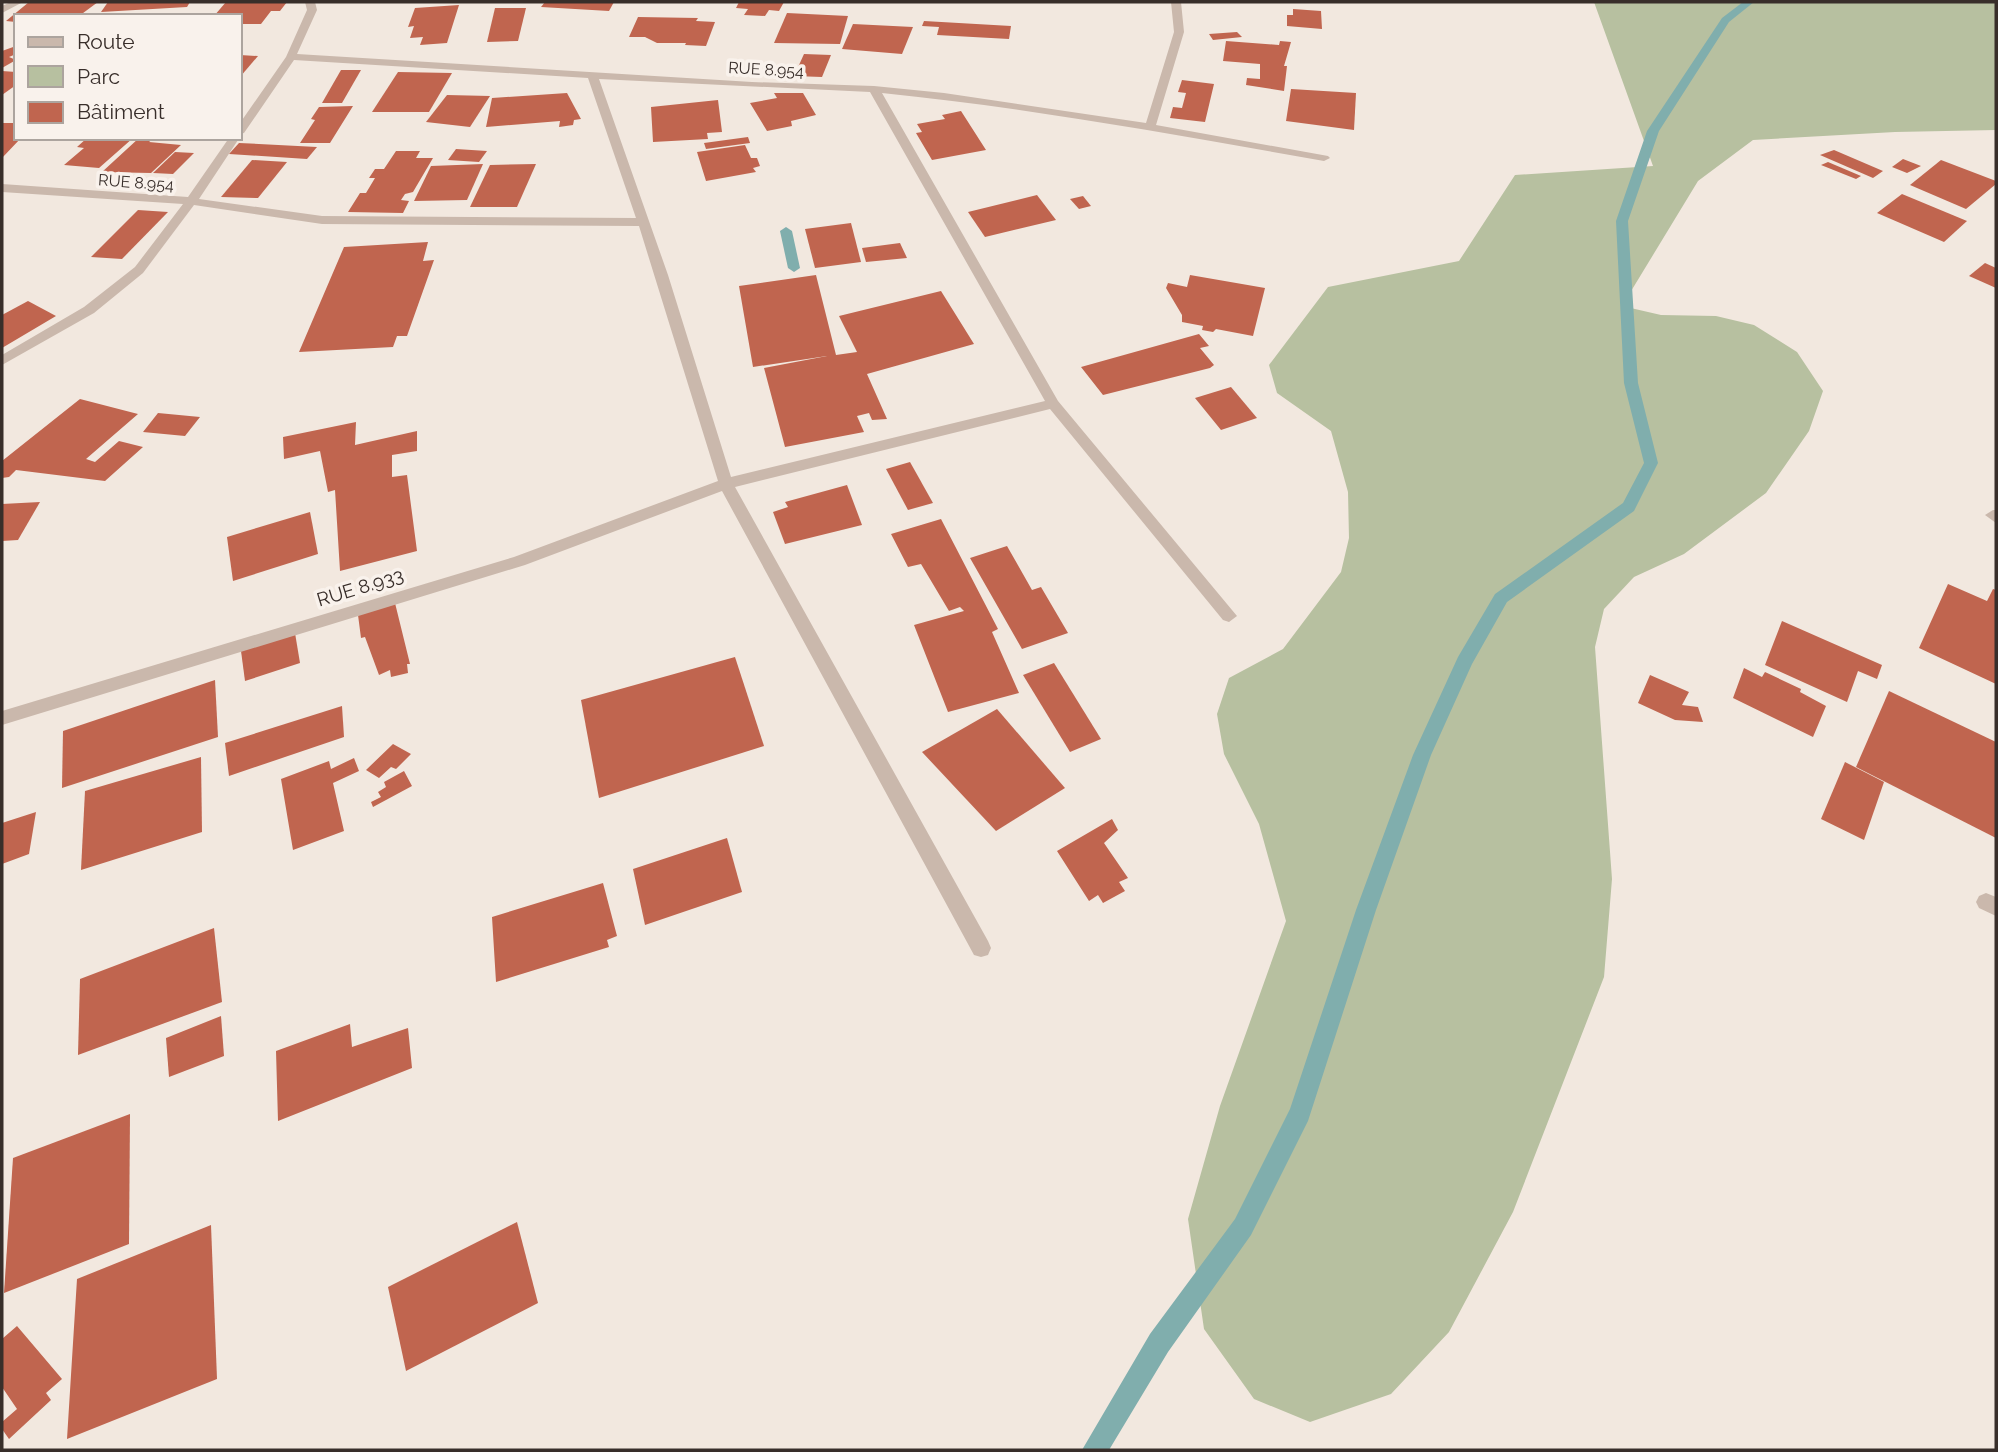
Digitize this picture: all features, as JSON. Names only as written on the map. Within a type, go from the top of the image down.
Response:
[{"type":"street","points":[[2,10],[18,2]]},
{"type":"street","points":[[242,128],[291,57],[312,10],[310,2]]},
{"type":"street","points":[[1150,127],[1179,32],[1176,2]]},
{"type":"street","name":"RUE 8.954","points":[[291,57],[752,85],[874,89],[944,96],[1150,127],[1324,158]]},
{"type":"street","points":[[592,74],[662,275],[726,484],[981,948]]},
{"type":"street","points":[[874,89],[1053,404],[1229,615]]},
{"type":"street","name":"RUE 8.954","points":[[2,188],[191,201],[234,140]]},
{"type":"street","points":[[2,361],[89,310],[139,270],[191,201],[322,220],[643,222]]},
{"type":"street","name":"RUE 8.933","points":[[2,718],[519,561],[726,484],[1053,404]]},
{"type":"green space","points":[[1594,2],[1996,2],[1996,130],[1895,132],[1753,140],[1698,181],[1622,306],[1661,315],[1716,316],[1754,325],[1797,352],[1823,391],[1809,431],[1766,493],[1684,554],[1634,577],[1604,609],[1595,647],[1612,879],[1604,977],[1513,1212],[1449,1332],[1391,1394],[1310,1422],[1254,1399],[1204,1329],[1188,1219],[1220,1106],[1286,921],[1259,824],[1224,754],[1217,714],[1229,678],[1283,649],[1341,572],[1349,538],[1348,492],[1331,431],[1277,393],[1269,365],[1328,287],[1459,261],[1515,175],[1653,166]]},
{"type":"building","points":[[29,2],[98,2],[82,14],[14,14]]},
{"type":"building","points":[[108,2],[190,2],[187,7],[101,12]]},
{"type":"building","points":[[226,2],[287,2],[280,11],[271,11],[261,24],[242,24],[242,14],[216,14]]},
{"type":"building","points":[[545,2],[614,2],[609,11],[541,7]]},
{"type":"building","points":[[739,2],[784,2],[779,11],[769,10],[765,16],[744,15],[748,9],[736,8]]},
{"type":"building","points":[[459,5],[447,43],[420,45],[423,37],[410,38],[414,26],[408,27],[415,8]]},
{"type":"building","points":[[495,8],[526,8],[518,41],[487,42]]},
{"type":"building","points":[[1293,9],[1321,11],[1322,29],[1287,26],[1287,15],[1293,15]]},
{"type":"building","points":[[787,13],[848,16],[840,44],[774,43]]},
{"type":"building","points":[[638,17],[698,18],[696,21],[715,22],[706,46],[685,45],[686,43],[657,43],[645,37],[629,37]]},
{"type":"building","points":[[924,21],[1011,26],[1009,39],[937,35],[939,27],[922,26]]},
{"type":"building","points":[[853,24],[913,27],[902,54],[842,49]]},
{"type":"building","points":[[1237,32],[1242,37],[1213,40],[1209,34]]},
{"type":"building","points":[[1226,41],[1279,45],[1280,41],[1291,42],[1284,66],[1287,66],[1284,91],[1246,85],[1247,78],[1260,79],[1260,64],[1223,61]]},
{"type":"building","points":[[14,47],[14,55],[9,57],[14,61],[2,68],[2,51]]},
{"type":"building","points":[[804,54],[831,55],[822,77],[794,76]]},
{"type":"building","points":[[242,55],[258,56],[242,75]]},
{"type":"building","points":[[341,70],[361,70],[342,103],[322,103]]},
{"type":"building","points":[[2,71],[14,72],[14,86],[2,95]]},
{"type":"building","points":[[398,72],[452,73],[429,112],[372,112]]},
{"type":"building","points":[[1182,80],[1214,84],[1205,122],[1170,118],[1173,107],[1182,108],[1186,93],[1178,92]]},
{"type":"building","points":[[1291,89],[1356,93],[1354,130],[1286,121]]},
{"type":"building","points":[[567,93],[581,119],[574,120],[573,125],[559,127],[560,121],[486,127],[492,98]]},
{"type":"building","points":[[774,93],[803,93],[816,115],[791,121],[792,126],[767,131],[750,103],[777,98]]},
{"type":"building","points":[[447,95],[490,96],[470,127],[426,122]]},
{"type":"building","points":[[718,100],[722,132],[707,133],[708,139],[653,142],[651,107]]},
{"type":"building","points":[[353,106],[330,143],[300,143],[315,120],[311,119],[319,107]]},
{"type":"building","points":[[961,111],[986,150],[932,160],[916,133],[922,132],[917,124],[945,119],[942,115]]},
{"type":"building","points":[[2,123],[14,123],[14,140],[19,140],[2,158]]},
{"type":"building","points":[[748,137],[750,143],[706,149],[704,143]]},
{"type":"building","points":[[85,140],[131,140],[99,168],[64,165],[84,148],[77,147]]},
{"type":"building","points":[[137,140],[181,145],[151,173],[102,172]]},
{"type":"building","points":[[239,143],[317,147],[307,159],[229,154]]},
{"type":"building","points":[[745,145],[751,158],[757,158],[760,166],[753,168],[756,172],[706,181],[697,152]]},
{"type":"building","points":[[456,149],[487,151],[479,162],[448,160]]},
{"type":"building","points":[[1834,150],[1883,171],[1873,178],[1820,155]]},
{"type":"building","points":[[396,151],[420,151],[416,158],[433,158],[413,192],[405,194],[401,200],[409,201],[403,213],[348,212],[360,193],[366,193],[375,178],[369,178],[375,169],[384,169]]},
{"type":"building","points":[[175,152],[194,153],[173,174],[153,173]]},
{"type":"building","points":[[1903,159],[1921,166],[1907,173],[1892,167]]},
{"type":"building","points":[[252,160],[287,162],[258,198],[221,197]]},
{"type":"building","points":[[1941,160],[1996,181],[1996,184],[1966,209],[1910,185]]},
{"type":"building","points":[[1828,162],[1861,176],[1856,179],[1821,165]]},
{"type":"building","points":[[483,164],[467,200],[414,201],[431,166]]},
{"type":"building","points":[[536,164],[517,207],[470,207],[490,165]]},
{"type":"building","points":[[1902,194],[1967,221],[1944,242],[1877,213]]},
{"type":"building","points":[[1037,195],[1056,220],[985,237],[968,212]]},
{"type":"building","points":[[1083,196],[1091,206],[1079,209],[1070,199]]},
{"type":"building","points":[[138,210],[168,212],[122,259],[91,257]]},
{"type":"building","points":[[851,223],[861,262],[815,268],[805,229]]},
{"type":"building","points":[[428,242],[423,261],[434,260],[407,336],[397,336],[393,347],[299,352],[344,247]]},
{"type":"building","points":[[900,243],[907,258],[866,262],[862,248]]},
{"type":"building","points":[[1985,263],[1996,268],[1996,288],[1969,276]]},
{"type":"building","points":[[816,275],[836,355],[857,352],[839,316],[941,291],[974,344],[867,374],[887,419],[872,420],[869,413],[857,416],[864,432],[785,447],[764,368],[827,356],[753,367],[739,286]]},
{"type":"building","points":[[1190,275],[1265,288],[1253,336],[1216,329],[1213,332],[1202,330],[1203,326],[1182,322],[1182,315],[1166,288],[1168,283],[1187,287]]},
{"type":"building","points":[[28,301],[56,316],[2,348],[2,315]]},
{"type":"building","points":[[1199,334],[1209,346],[1200,348],[1214,365],[1210,368],[1103,395],[1081,367]]},
{"type":"building","points":[[1231,387],[1257,418],[1221,430],[1195,398]]},
{"type":"building","points":[[80,399],[138,414],[86,459],[95,462],[119,441],[143,447],[105,481],[16,470],[9,477],[2,478],[2,461]]},
{"type":"building","points":[[158,413],[200,417],[185,436],[143,432]]},
{"type":"building","points":[[356,422],[355,445],[417,431],[417,451],[392,455],[392,477],[407,475],[417,551],[340,571],[335,490],[328,492],[320,451],[284,459],[283,437]]},
{"type":"building","points":[[910,462],[933,503],[908,510],[886,469]]},
{"type":"building","points":[[847,485],[862,525],[785,544],[773,512],[788,507],[785,502]]},
{"type":"building","points":[[40,502],[18,540],[2,541],[2,504]]},
{"type":"building","points":[[310,512],[318,554],[233,581],[227,537]]},
{"type":"building","points":[[941,519],[998,629],[992,632],[1019,693],[948,712],[914,625],[964,611],[960,607],[949,611],[921,564],[908,567],[891,534]]},
{"type":"building","points":[[1007,546],[1032,590],[1041,587],[1068,633],[1022,649],[970,558]]},
{"type":"building","points":[[1948,584],[1987,601],[1993,589],[1996,590],[1996,684],[1919,648]]},
{"type":"building","points":[[395,603],[410,664],[407,664],[408,673],[391,677],[390,670],[379,675],[365,637],[361,638],[358,615]]},
{"type":"building","points":[[1782,621],[1882,665],[1877,679],[1858,671],[1847,702],[1765,665]]},
{"type":"building","points":[[295,633],[300,663],[245,681],[241,651]]},
{"type":"building","points":[[735,657],[764,746],[599,798],[581,700]]},
{"type":"building","points":[[1054,663],[1101,739],[1070,752],[1023,675]]},
{"type":"building","points":[[1744,668],[1762,677],[1765,672],[1801,689],[1800,692],[1826,706],[1813,737],[1733,698]]},
{"type":"building","points":[[1650,675],[1689,692],[1682,705],[1698,707],[1703,722],[1675,720],[1638,703]]},
{"type":"building","points":[[215,680],[218,737],[62,788],[63,731]]},
{"type":"building","points":[[1889,691],[1996,742],[1996,838],[1856,767]]},
{"type":"building","points":[[342,706],[344,737],[229,776],[225,743]]},
{"type":"building","points":[[997,709],[1065,788],[996,831],[922,752]]},
{"type":"building","points":[[393,744],[411,754],[396,769],[391,767],[379,778],[366,770]]},
{"type":"building","points":[[201,757],[202,832],[81,870],[85,791]]},
{"type":"building","points":[[354,758],[359,771],[333,783],[344,831],[293,850],[281,779],[329,761],[331,769]]},
{"type":"building","points":[[1845,762],[1884,782],[1864,840],[1821,819]]},
{"type":"building","points":[[404,771],[412,786],[373,807],[371,802],[381,797],[378,792],[386,787],[384,782]]},
{"type":"building","points":[[36,812],[29,854],[2,864],[2,823]]},
{"type":"building","points":[[1112,819],[1118,830],[1104,843],[1128,878],[1119,882],[1125,891],[1103,903],[1098,895],[1089,901],[1057,851]]},
{"type":"building","points":[[727,838],[742,892],[645,925],[633,869]]},
{"type":"building","points":[[603,883],[617,936],[607,940],[609,947],[496,982],[492,917]]},
{"type":"building","points":[[214,928],[222,1002],[78,1055],[80,979]]},
{"type":"building","points":[[221,1016],[224,1056],[169,1077],[166,1038]]},
{"type":"building","points":[[350,1024],[352,1047],[408,1028],[412,1068],[278,1121],[276,1051]]},
{"type":"building","points":[[130,1114],[129,1244],[4,1293],[13,1158]]},
{"type":"building","points":[[517,1222],[538,1303],[406,1371],[388,1287]]},
{"type":"building","points":[[211,1225],[217,1379],[67,1439],[77,1279]]},
{"type":"building","points":[[17,1326],[62,1379],[46,1393],[51,1400],[9,1439],[2,1429],[2,1422],[17,1409],[2,1387],[2,1339]]},
{"type":"waterway","points":[[1095,1450],[1159,1343],[1243,1227],[1300,1113],[1366,910],[1422,755],[1464,662],[1501,598],[1629,507],[1651,463],[1631,383],[1622,221],[1653,131],[1725,20],[1749,2]]},
{"type":"waterway","points":[[786,231],[794,268]]}]
